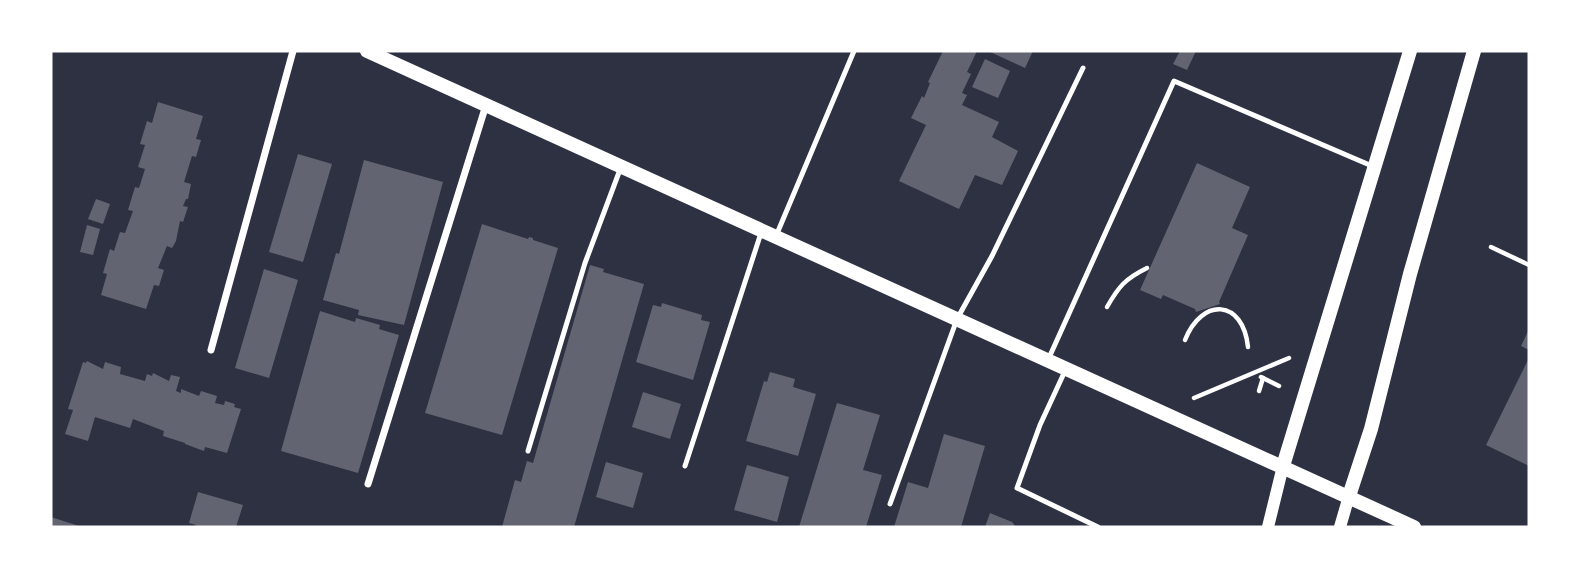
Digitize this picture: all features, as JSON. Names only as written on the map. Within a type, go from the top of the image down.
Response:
[{"type":"main road","points":[[366,51],[1414,527]]},
{"type":"main road","points":[[1283,467],[1410,51]]},
{"type":"main road","points":[[1349,496],[1371,429],[1410,274],[1474,51]]},
{"type":"street","points":[[211,351],[293,51]]},
{"type":"street","points":[[368,484],[486,105]]},
{"type":"street","points":[[1268,527],[1283,467]]},
{"type":"street","points":[[1340,527],[1349,496]]},
{"type":"lane","points":[[685,466],[769,233],[854,51]]},
{"type":"lane","points":[[890,504],[957,319],[992,256],[1083,68]]},
{"type":"lane","points":[[1048,360],[1174,81],[1375,167]]},
{"type":"lane","points":[[528,451],[586,263],[621,167]]},
{"type":"lane","points":[[1066,368],[1040,425],[1017,488],[1098,527]]},
{"type":"path","points":[[1491,247],[1528,262]]},
{"type":"path","points":[[1107,307],[1131,275],[1147,268]]},
{"type":"path","points":[[1185,341],[1198,318],[1223,309],[1231,311],[1244,325],[1248,347]]},
{"type":"path","points":[[1162,412],[1258,373],[1321,343]]},
{"type":"path","points":[[1259,391],[1262,377],[1279,386]]},
{"type":"building","points":[[943,51],[977,51],[967,72],[971,74],[962,93],[967,95],[962,105],[999,122],[992,137],[1018,151],[1002,185],[975,175],[959,209],[899,181],[926,125],[911,118],[922,96],[924,98],[930,83],[928,82]]},
{"type":"building","points":[[988,51],[1033,51],[1025,68]]},
{"type":"building","points":[[1180,51],[1196,51],[1187,70],[1173,64]]},
{"type":"building","points":[[985,59],[1010,71],[998,98],[972,87]]},
{"type":"building","points":[[158,102],[203,116],[196,139],[201,140],[196,157],[192,156],[184,182],[191,184],[188,199],[183,206],[188,207],[183,222],[180,221],[176,241],[172,248],[167,246],[158,268],[164,270],[159,286],[154,285],[146,309],[101,295],[107,274],[103,273],[110,249],[114,251],[120,232],[125,233],[133,211],[128,210],[135,187],[139,188],[145,169],[138,167],[145,145],[140,144],[147,121],[152,123]]},
{"type":"building","points":[[298,154],[332,164],[303,262],[269,252]]},
{"type":"building","points":[[364,160],[443,182],[404,325],[358,315],[359,310],[323,300],[336,253],[339,254]]},
{"type":"building","points":[[1197,163],[1250,187],[1232,228],[1248,235],[1220,304],[1196,312],[1195,309],[1163,295],[1161,299],[1140,290]]},
{"type":"building","points":[[96,199],[110,204],[103,224],[88,219]]},
{"type":"building","points":[[482,224],[558,248],[502,435],[425,413]]},
{"type":"building","points":[[87,225],[100,229],[93,255],[80,252]]},
{"type":"building","points":[[590,265],[604,269],[603,272],[644,284],[574,527],[502,527],[515,480],[521,482],[527,461],[533,463]]},
{"type":"building","points":[[264,269],[298,280],[269,378],[235,368]]},
{"type":"building","points":[[662,303],[702,315],[701,320],[710,322],[693,380],[636,362],[653,305],[661,307]]},
{"type":"building","points":[[320,311],[355,322],[356,318],[380,325],[379,329],[399,335],[358,473],[281,451]]},
{"type":"building","points":[[1529,329],[1529,350],[1521,346]]},
{"type":"building","points":[[1529,358],[1529,466],[1486,445]]},
{"type":"building","points":[[87,361],[103,369],[105,362],[121,367],[120,374],[145,381],[147,374],[152,376],[153,373],[169,381],[171,375],[180,377],[176,391],[181,393],[181,389],[199,396],[201,391],[217,396],[215,403],[224,405],[225,401],[235,404],[234,407],[241,409],[227,453],[205,447],[204,451],[163,436],[164,431],[133,419],[130,428],[95,417],[88,441],[65,434],[73,410],[68,409],[83,362]]},
{"type":"building","points":[[770,372],[795,379],[793,387],[816,394],[798,456],[746,441],[764,381],[767,382]]},
{"type":"building","points":[[643,392],[681,404],[670,439],[632,427]]},
{"type":"building","points":[[837,403],[880,415],[863,470],[882,475],[866,527],[799,527]]},
{"type":"building","points":[[944,434],[985,446],[961,527],[894,527],[908,482],[928,488]]},
{"type":"building","points":[[606,462],[643,473],[633,508],[596,497]]},
{"type":"building","points":[[747,465],[789,477],[777,522],[734,510]]},
{"type":"building","points":[[198,492],[243,505],[236,527],[195,527],[196,525],[189,523]]},
{"type":"building","points":[[990,513],[1012,522],[1016,527],[985,527]]},
{"type":"building","points":[[51,517],[82,527],[51,527]]}]
